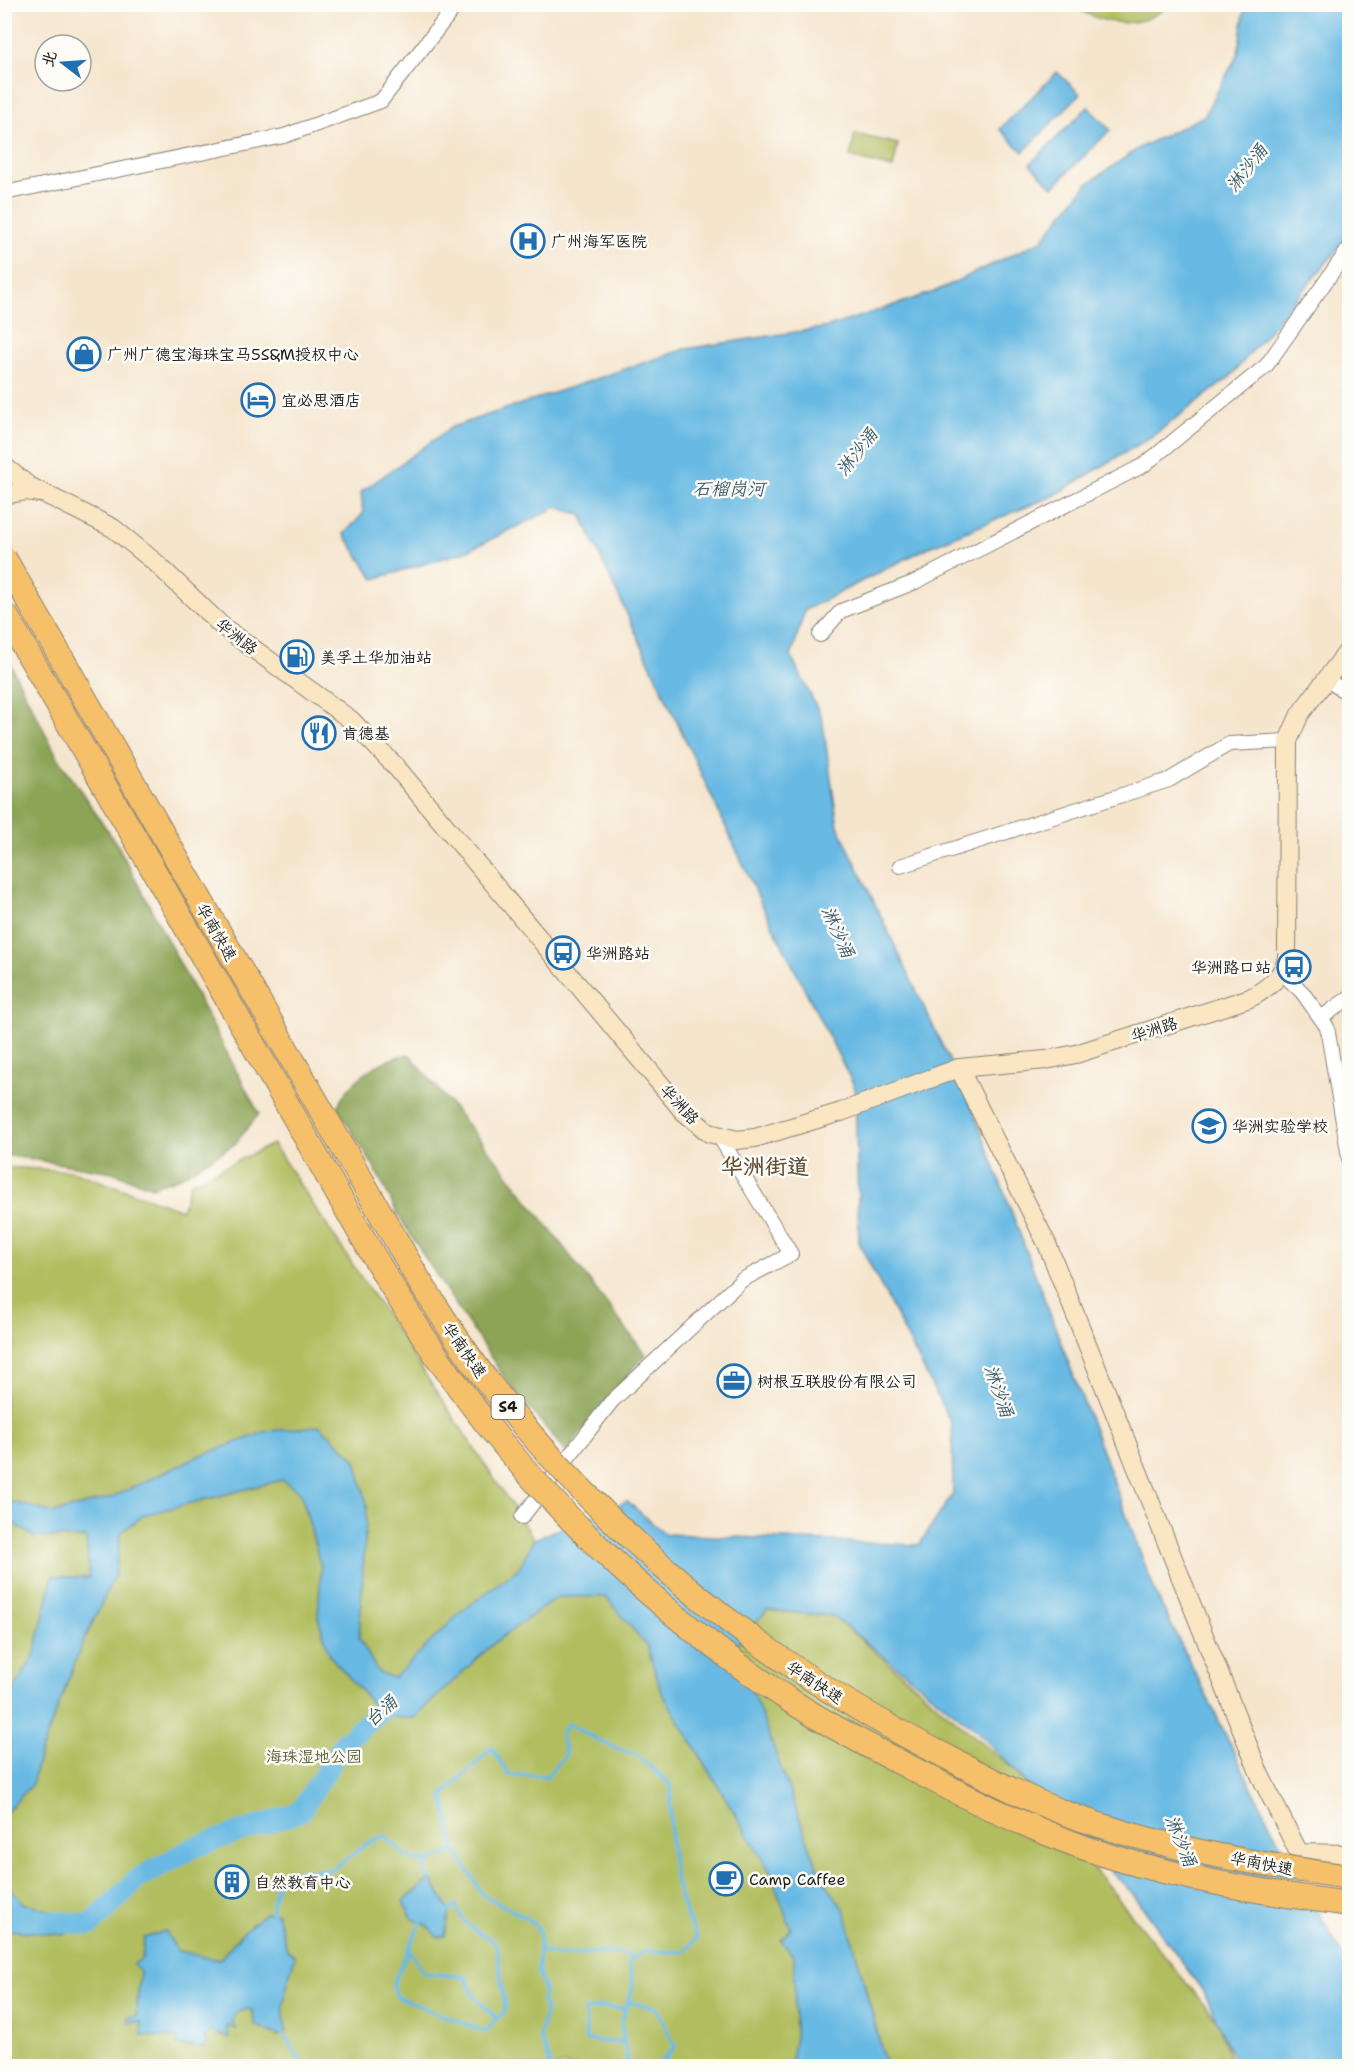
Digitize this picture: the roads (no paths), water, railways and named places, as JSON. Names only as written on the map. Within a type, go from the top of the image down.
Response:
[{"type":"highway","name":"华南快速","points":[[4,558],[420,1282],[486,1379],[572,1481],[602,1511],[705,1604],[813,1682],[873,1719],[1003,1785],[1063,1812],[1131,1834],[1250,1862],[1350,1877]]},
{"type":"highway","name":"华南快速","points":[[4,612],[410,1317],[496,1436],[576,1525],[676,1615],[727,1656],[790,1700],[842,1732],[978,1804],[1054,1836],[1152,1868],[1276,1894],[1350,1904]]},
{"type":"main road","points":[[4,466],[29,486],[50,495]]},
{"type":"main road","points":[[4,479],[50,495]]},
{"type":"main road","points":[[4,495],[27,491],[50,495]]},
{"type":"main road","name":"华洲路","points":[[50,495],[113,528],[222,626],[351,720],[397,768],[682,1111],[709,1134],[737,1140],[755,1138],[841,1112],[959,1068],[1046,1060],[1076,1054],[1250,998],[1282,973]]},
{"type":"main road","points":[[1282,973],[1287,958],[1288,741],[1300,714],[1350,648]]},
{"type":"main road","points":[[959,1068],[1047,1244],[1260,1774],[1292,1839],[1302,1853],[1350,1854]]},
{"type":"street","points":[[4,193],[284,136],[381,101],[457,4]]},
{"type":"street","points":[[820,634],[841,612],[915,582],[1144,465],[1266,366],[1350,247]]},
{"type":"street","points":[[1326,679],[1350,695]]},
{"type":"street","points":[[900,866],[1169,780],[1229,744],[1288,741]]},
{"type":"street","points":[[1282,973],[1302,992],[1327,1027],[1350,1163]]},
{"type":"street","points":[[1321,1018],[1350,997]]},
{"type":"street","points":[[522,1517],[611,1402],[742,1280],[791,1254],[719,1136]]},
{"type":"water","name":"石榴岗河","points":[[1245,5],[1349,5],[1349,236],[1230,377],[1154,435],[1055,495],[929,547],[805,610],[791,656],[822,718],[838,826],[973,1110],[1156,1594],[1273,1830],[1349,1967],[1349,2066],[1237,2066],[1205,1994],[1134,1895],[977,1731],[833,1616],[767,1610],[736,1646],[820,1874],[845,1911],[886,2066],[790,2066],[795,2037],[794,1957],[781,1940],[791,1928],[769,1870],[661,1691],[647,1646],[606,1597],[558,1597],[494,1643],[414,1718],[384,1717],[330,1656],[318,1617],[321,1567],[301,1493],[282,1480],[144,1515],[121,1533],[115,1575],[81,1647],[40,1754],[32,1784],[5,1814],[5,1705],[34,1656],[53,1576],[89,1578],[86,1538],[34,1537],[5,1518],[5,1500],[54,1513],[110,1498],[199,1456],[268,1431],[320,1426],[356,1460],[367,1504],[359,1638],[378,1672],[394,1678],[462,1611],[519,1568],[534,1539],[627,1501],[665,1534],[919,1545],[953,1494],[952,1425],[859,1243],[855,1088],[761,903],[581,515],[557,507],[467,551],[374,579],[344,534],[363,514],[361,492],[452,427],[685,349],[828,327],[934,292],[1041,241],[1087,184],[1139,148],[1204,116],[1238,54]]},
{"type":"water","points":[[1057,72],[1080,94],[1023,152],[1000,129]]},
{"type":"water","points":[[1088,107],[1110,130],[1053,187],[1030,164]]},
{"type":"water","points":[[431,1879],[450,1911],[445,1936],[437,1937],[426,1924],[413,1919],[403,1902]]},
{"type":"water","points":[[4,1882],[23,1903],[66,1915],[80,1924],[64,1935],[7,1930],[5,1928]]},
{"type":"water","points":[[265,1913],[277,1913],[287,1949],[295,1956],[284,2004],[287,2032],[278,2036],[254,2024],[253,2011],[248,2009],[238,2012],[232,2021],[236,2029],[227,2026],[229,2038],[212,2032],[204,2038],[208,2042],[204,2048],[177,2046],[178,2038],[142,2036],[141,2022],[129,2022],[128,2017],[136,2017],[140,1971],[133,1965],[142,1958],[144,1938],[166,1931],[177,1951],[220,1959],[241,1934]]},
{"type":"waterway","name":"台涌","points":[[4,1906],[14,1917],[91,1925],[137,1879],[195,1847],[300,1812],[344,1743],[401,1693]]},
{"type":"waterway","points":[[551,2066],[540,2037],[546,2008],[542,2002],[544,1991],[538,1969],[539,1929],[525,1917],[483,1895],[455,1850],[443,1795],[492,1748],[509,1775],[547,1776],[566,1755],[561,1735],[567,1724],[606,1744],[638,1756],[671,1785],[670,1827],[676,1882],[697,1938],[684,1952],[646,1951],[629,1960],[633,1987],[621,2023],[628,2066]]},
{"type":"waterway","points":[[271,1916],[274,1894],[277,1886],[286,1876],[303,1871],[331,1869],[378,1838],[385,1836],[403,1853],[417,1861],[432,1859],[455,1850]]},
{"type":"waterway","points":[[429,1862],[424,1872],[431,1879]]},
{"type":"waterway","points":[[421,1922],[393,1984],[397,1997],[485,2032],[505,2011],[497,1944],[468,1925],[456,1905],[450,1911]]},
{"type":"waterway","points":[[409,1950],[424,1973],[466,1977],[473,1995],[497,2019]]},
{"type":"waterway","points":[[542,1951],[565,1955],[611,1953],[634,1958]]},
{"type":"waterway","points":[[628,2002],[657,2008],[675,2047],[657,2066]]},
{"type":"waterway","points":[[624,2043],[586,2040],[585,2010],[604,2007],[626,2009]]},
{"type":"waterway","points":[[281,2030],[302,2063],[311,2066]]},
{"type":"place","name":"广州海军医院","points":[[528,241]]},
{"type":"place","name":"广州广德宝海珠宝马5S&M授权中心","points":[[84,354]]},
{"type":"place","name":"宜必思酒店","points":[[258,400]]},
{"type":"place","name":"美孚土华加油站","points":[[297,657]]},
{"type":"place","name":"肯德基","points":[[319,733]]},
{"type":"place","name":"华洲路站","points":[[563,953]]},
{"type":"place","name":"华洲路口站","points":[[1294,967]]},
{"type":"place","name":"华洲实验学校","points":[[1209,1126]]},
{"type":"place","name":"树根互联股份有限公司","points":[[734,1381]]},
{"type":"place","name":"Camp Caffee","points":[[726,1879]]},
{"type":"place","name":"自然教育中心","points":[[232,1882]]},
{"type":"district","name":"华洲街道","points":[[765,1166]]},
{"type":"water label","name":"淋沙涌","points":[[1247,168]]},
{"type":"water label","name":"淋沙涌","points":[[857,452]]},
{"type":"water label","name":"淋沙涌","points":[[838,932]]},
{"type":"water label","name":"淋沙涌","points":[[999,1391]]},
{"type":"water label","name":"淋沙涌","points":[[1181,1841]]},
{"type":"park label","name":"海珠湿地公园","points":[[314,1756]]}]
